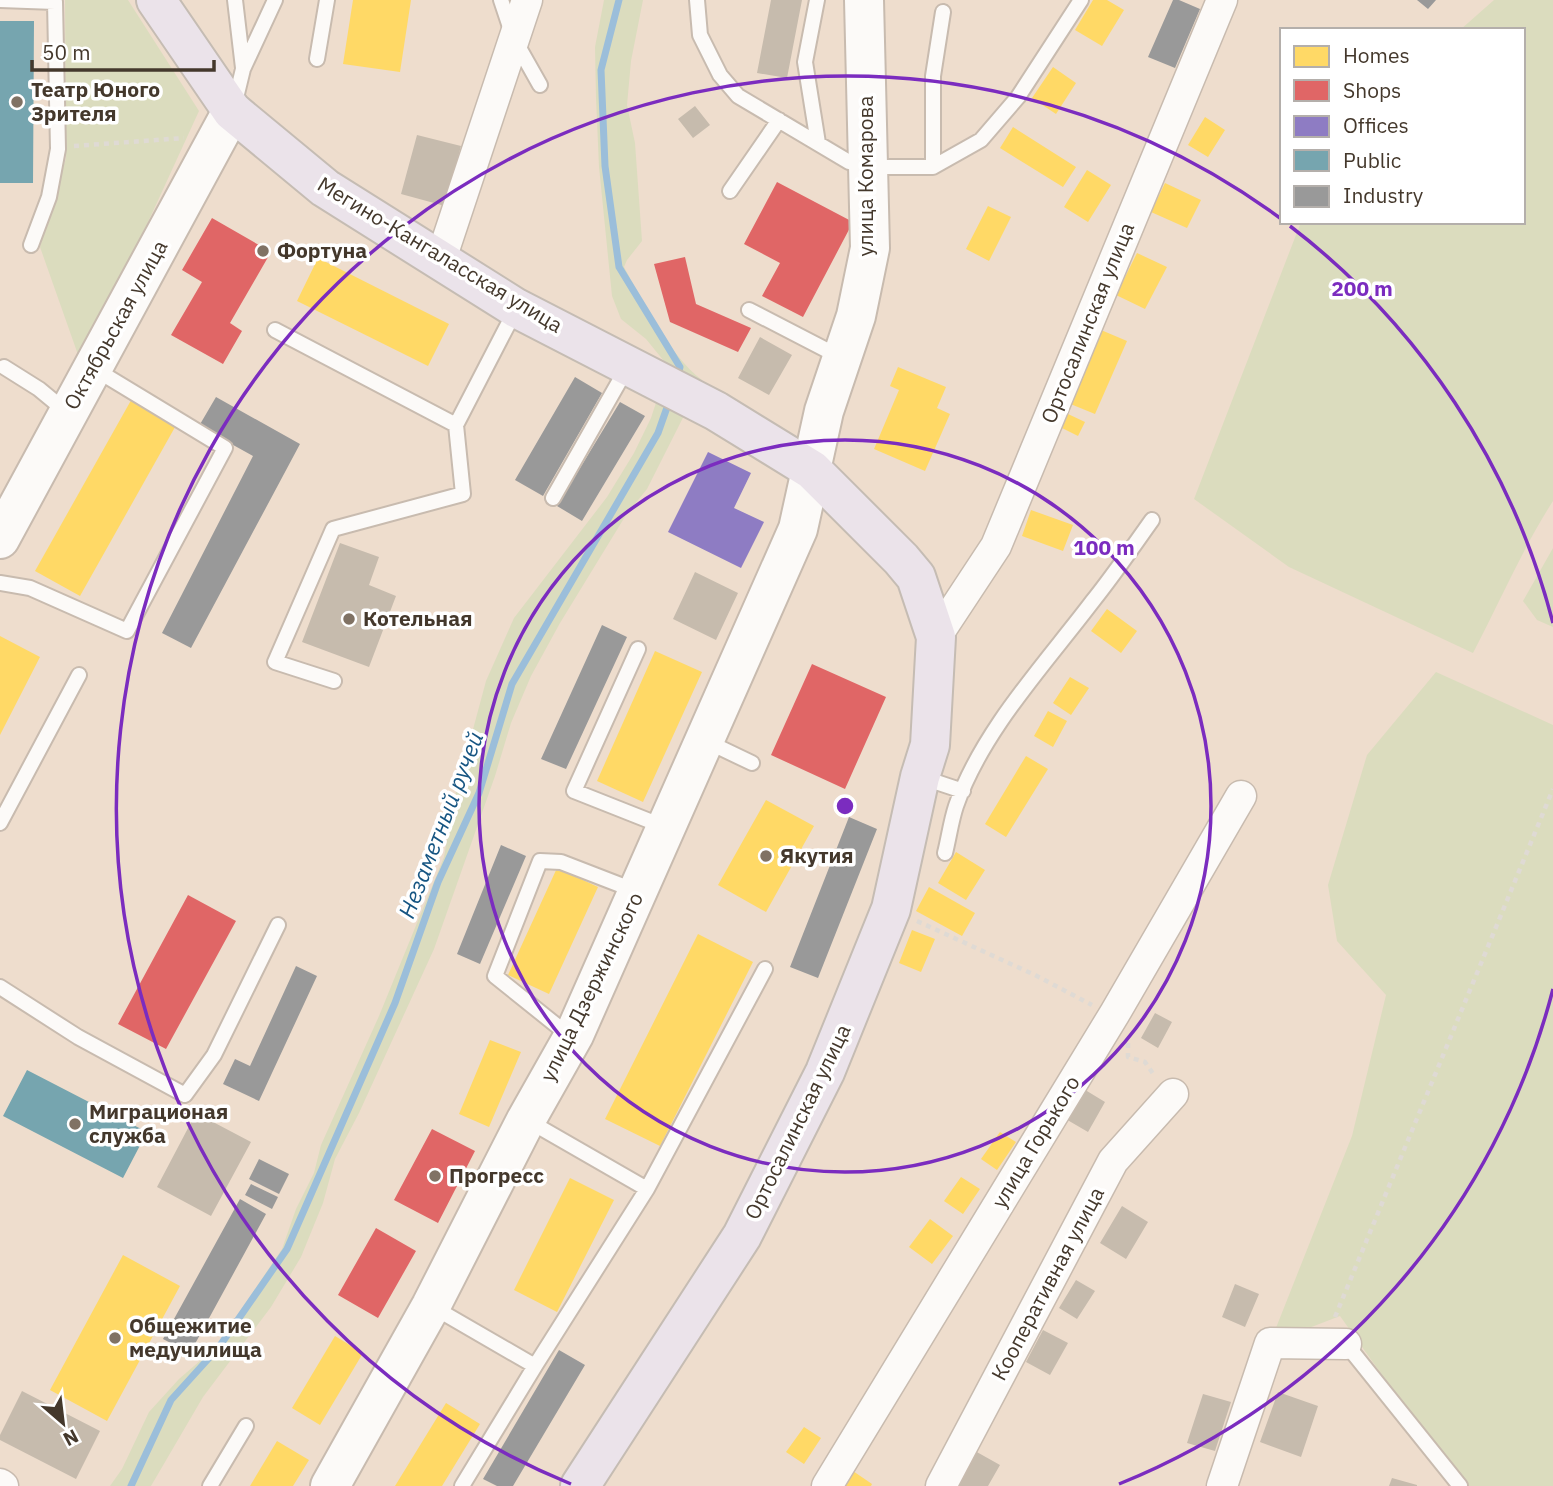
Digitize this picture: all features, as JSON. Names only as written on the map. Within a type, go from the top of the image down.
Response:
[{"type":"main road","name":"Мегино-Кангаласская улица","points":[[156,0],[226,123],[516,307],[716,411],[812,470]]},
{"type":"main road","name":"Ортосалинская улица","points":[[580,1486],[743,1236],[825,1072],[891,909],[920,777],[930,745],[936,637],[916,578],[901,559],[812,470]]},
{"type":"street","points":[[441,259],[527,0]]},
{"type":"street","name":"улица Комарова","points":[[812,470],[824,411],[856,316],[870,248],[864,0]]},
{"type":"street","name":"Ортосалинская улица","points":[[936,637],[996,546],[1222,0]]},
{"type":"street","name":"Октябрьская улица","points":[[0,539],[226,123]]},
{"type":"street","name":"улица Дзержинского","points":[[330,1486],[431,1306],[526,1120],[572,1038],[798,529],[812,470]]},
{"type":"street","name":"улица Горького","points":[[827,1486],[1115,1013],[1241,796]]},
{"type":"street","name":"Кооперативная улица","points":[[941,1486],[1113,1161],[1174,1094]]},
{"type":"street","points":[[1222,1486],[1270,1343],[1335,1344]]},
{"type":"lane","points":[[0,0],[55,2],[58,146],[49,197],[31,245]]},
{"type":"lane","points":[[235,0],[243,69]]},
{"type":"lane","points":[[226,123],[243,69],[275,0]]},
{"type":"lane","points":[[317,59],[327,0]]},
{"type":"lane","points":[[501,0],[514,39],[540,85]]},
{"type":"lane","points":[[697,0],[700,35],[720,75],[738,96],[849,162],[869,167],[933,167],[981,140],[1018,97],[1081,0]]},
{"type":"lane","points":[[817,0],[805,62],[818,143]]},
{"type":"lane","points":[[933,167],[933,76],[943,12]]},
{"type":"lane","points":[[730,191],[779,120]]},
{"type":"lane","points":[[334,681],[275,662],[333,529],[463,494],[456,425],[516,307]]},
{"type":"lane","points":[[749,310],[842,358]]},
{"type":"lane","points":[[275,330],[456,425]]},
{"type":"lane","points":[[4,367],[39,389],[69,413]]},
{"type":"lane","points":[[0,583],[30,588],[127,631],[225,448],[93,368]]},
{"type":"lane","points":[[553,498],[643,372]]},
{"type":"lane","points":[[945,853],[956,806],[972,771],[1021,692],[1098,595],[1152,520]]},
{"type":"lane","points":[[638,649],[574,791],[666,828]]},
{"type":"lane","points":[[0,823],[79,675]]},
{"type":"lane","points":[[705,740],[752,763]]},
{"type":"lane","points":[[920,777],[963,791]]},
{"type":"lane","points":[[572,1038],[495,976],[540,861],[561,862],[638,892]]},
{"type":"lane","points":[[0,987],[78,1037],[185,1095],[214,1055],[278,925]]},
{"type":"lane","points":[[462,1486],[647,1189],[765,969]]},
{"type":"lane","points":[[526,1120],[647,1189]]},
{"type":"lane","points":[[431,1306],[535,1366]]},
{"type":"lane","points":[[1335,1344],[1460,1486]]},
{"type":"lane","points":[[210,1486],[246,1426]]},
{"type":"path","points":[[58,146],[226,123]]},
{"type":"path","points":[[1335,1344],[1553,789]]},
{"type":"path","points":[[891,909],[1035,975],[1083,1003],[1115,1013],[1127,1040],[1128,1057],[1145,1062],[1152,1074],[1166,1082],[1174,1094]]},
{"type":"green space","points":[[65,0],[128,0],[199,111],[82,366],[40,247],[66,158]]},
{"type":"green space","points":[[604,0],[643,0],[631,61],[627,105],[635,143],[642,241],[624,267],[668,343],[702,380],[647,489],[626,515],[531,676],[511,723],[434,949],[335,1159],[323,1203],[301,1257],[271,1307],[203,1397],[151,1486],[110,1486],[122,1469],[149,1412],[179,1379],[216,1347],[282,1249],[296,1209],[314,1173],[321,1145],[379,1016],[444,857],[454,800],[486,681],[514,618],[607,497],[634,453],[651,418],[668,366],[646,339],[621,319],[612,296],[599,167],[596,98],[595,47]]},
{"type":"green space","points":[[1494,0],[1553,0],[1553,501],[1521,557],[1473,653],[1289,567],[1194,499],[1300,224],[1525,224],[1525,28],[1462,28]]},
{"type":"green space","points":[[1553,548],[1553,627],[1537,620],[1523,601]]},
{"type":"green space","points":[[1436,672],[1553,725],[1553,1486],[1461,1486],[1340,1316],[1270,1343],[1352,1136],[1386,995],[1337,941],[1328,885],[1367,755]]},
{"type":"building: Homes","points":[[353,0],[411,0],[400,72],[343,64]]},
{"type":"building: Homes","points":[[1093,0],[1107,0],[1124,10],[1102,46],[1075,30]]},
{"type":"building: Homes","points":[[1053,67],[1076,83],[1056,114],[1032,98]]},
{"type":"building: Homes","points":[[1205,117],[1225,130],[1208,157],[1188,145]]},
{"type":"building: Homes","points":[[1013,127],[1076,167],[1063,187],[1000,148]]},
{"type":"building: Homes","points":[[1087,170],[1111,185],[1088,222],[1064,207]]},
{"type":"building: Homes","points":[[1165,183],[1201,200],[1187,228],[1151,212]]},
{"type":"building: Homes","points":[[988,206],[1011,217],[989,261],[966,249]]},
{"type":"building: Homes","points":[[1137,253],[1167,267],[1145,309],[1116,295]]},
{"type":"building: Homes","points":[[318,258],[449,324],[428,366],[297,301]]},
{"type":"building: Homes","points":[[1101,330],[1127,341],[1095,414],[1068,403]]},
{"type":"building: Homes","points":[[898,367],[946,387],[937,408],[950,414],[925,471],[874,449],[899,390],[890,386]]},
{"type":"building: Homes","points":[[134,395],[179,420],[80,596],[35,571]]},
{"type":"building: Homes","points":[[1068,414],[1085,422],[1078,436],[1062,428]]},
{"type":"building: Homes","points":[[1031,510],[1073,525],[1063,551],[1022,536]]},
{"type":"building: Homes","points":[[1107,609],[1137,631],[1121,653],[1091,631]]},
{"type":"building: Homes","points":[[0,636],[40,657],[0,735]]},
{"type":"building: Homes","points":[[655,651],[702,672],[643,802],[597,781]]},
{"type":"building: Homes","points":[[1070,677],[1089,688],[1071,715],[1053,703]]},
{"type":"building: Homes","points":[[1048,711],[1067,721],[1053,747],[1034,736]]},
{"type":"building: Homes","points":[[1026,756],[1048,769],[1006,837],[985,824]]},
{"type":"building: Homes","name":"Якутия","points":[[766,800],[814,826],[766,912],[718,885]]},
{"type":"building: Homes","points":[[956,852],[985,870],[966,900],[938,883]]},
{"type":"building: Homes","points":[[557,868],[598,887],[549,994],[508,975]]},
{"type":"building: Homes","points":[[929,887],[975,913],[962,936],[916,911]]},
{"type":"building: Homes","points":[[912,930],[935,939],[921,972],[899,963]]},
{"type":"building: Homes","points":[[698,934],[753,962],[660,1146],[605,1119]]},
{"type":"building: Homes","points":[[490,1040],[521,1052],[489,1127],[459,1114]]},
{"type":"building: Homes","points":[[1000,1132],[1016,1142],[997,1170],[981,1159]]},
{"type":"building: Homes","points":[[961,1177],[980,1189],[963,1214],[944,1201]]},
{"type":"building: Homes","points":[[570,1178],[614,1200],[557,1312],[514,1290]]},
{"type":"building: Homes","points":[[930,1219],[953,1236],[932,1264],[909,1247]]},
{"type":"building: Homes","name":"Общежитие медучилища","points":[[123,1255],[180,1286],[107,1421],[50,1390]]},
{"type":"building: Homes","points":[[335,1336],[363,1353],[320,1425],[292,1408]]},
{"type":"building: Homes","points":[[446,1403],[480,1424],[442,1486],[395,1486]]},
{"type":"building: Homes","points":[[804,1427],[821,1438],[804,1464],[786,1452]]},
{"type":"building: Homes","points":[[277,1441],[309,1460],[293,1486],[250,1486]]},
{"type":"building: Homes","points":[[850,1469],[872,1484],[871,1486],[839,1486]]},
{"type":"building: Shops","points":[[777,182],[853,222],[803,317],[762,296],[780,263],[744,244]]},
{"type":"building: Shops","points":[[212,218],[271,252],[230,323],[242,331],[223,364],[171,335],[202,282],[182,270]]},
{"type":"building: Shops","points":[[685,257],[696,304],[751,328],[738,352],[670,322],[654,264]]},
{"type":"building: Shops","points":[[812,664],[886,697],[845,789],[771,755]]},
{"type":"building: Shops","points":[[188,895],[236,921],[166,1049],[118,1024]]},
{"type":"building: Shops","name":"Прогресс","points":[[432,1129],[475,1151],[438,1223],[394,1200]]},
{"type":"building: Shops","points":[[376,1228],[416,1251],[378,1318],[338,1295]]},
{"type":"building: Offices","points":[[708,452],[751,473],[734,508],[764,522],[741,568],[668,532]]},
{"type":"building: Public","name":"Театр Юного Зрителя","points":[[0,21],[34,21],[33,183],[0,183]]},
{"type":"building: Public","name":"Миграционая служба","points":[[27,1070],[147,1132],[123,1178],[3,1116]]},
{"type":"building: Industry","points":[[1173,0],[1200,9],[1175,68],[1148,57]]},
{"type":"building: Industry","points":[[1417,0],[1436,0],[1428,9]]},
{"type":"building: Industry","points":[[575,377],[602,393],[543,496],[515,480]]},
{"type":"building: Industry","points":[[216,397],[300,444],[191,648],[162,633],[253,456],[199,426]]},
{"type":"building: Industry","points":[[620,402],[645,416],[582,521],[557,506]]},
{"type":"building: Industry","points":[[602,625],[627,637],[566,769],[541,759]]},
{"type":"building: Industry","points":[[849,817],[877,829],[818,978],[790,967]]},
{"type":"building: Industry","points":[[501,845],[526,856],[480,964],[457,954]]},
{"type":"building: Industry","points":[[296,966],[317,976],[259,1101],[223,1084],[235,1059],[250,1066]]},
{"type":"building: Industry","points":[[259,1159],[289,1174],[279,1194],[249,1179]]},
{"type":"building: Industry","points":[[251,1184],[278,1197],[272,1209],[245,1195]]},
{"type":"building: Industry","points":[[240,1199],[266,1214],[190,1353],[163,1339]]},
{"type":"building: Industry","points":[[559,1350],[585,1365],[513,1486],[497,1486],[483,1479]]},
{"type":"building: Other","points":[[771,0],[802,0],[787,78],[757,73]]},
{"type":"building: Other","points":[[695,106],[710,125],[693,138],[678,119]]},
{"type":"building: Other","points":[[417,135],[461,146],[445,206],[401,194]]},
{"type":"building: Other","points":[[760,337],[792,355],[769,395],[738,378]]},
{"type":"building: Other","name":"Котельная","points":[[340,543],[379,557],[369,585],[396,596],[369,667],[302,642]]},
{"type":"building: Other","points":[[695,572],[738,593],[716,640],[673,619]]},
{"type":"building: Other","points":[[1155,1013],[1172,1022],[1158,1048],[1141,1038]]},
{"type":"building: Other","points":[[1082,1088],[1105,1102],[1088,1132],[1064,1118]]},
{"type":"building: Other","points":[[196,1113],[251,1142],[211,1216],[157,1187]]},
{"type":"building: Other","points":[[1122,1206],[1148,1222],[1126,1259],[1100,1243]]},
{"type":"building: Other","points":[[1076,1280],[1095,1291],[1077,1319],[1059,1308]]},
{"type":"building: Other","points":[[1235,1284],[1259,1294],[1245,1327],[1222,1317]]},
{"type":"building: Other","points":[[1043,1330],[1068,1343],[1050,1375],[1026,1362]]},
{"type":"building: Other","points":[[22,1391],[100,1431],[76,1479],[0,1440]]},
{"type":"building: Other","points":[[1278,1392],[1318,1406],[1301,1457],[1260,1442]]},
{"type":"building: Other","points":[[1203,1394],[1231,1402],[1215,1451],[1187,1443]]},
{"type":"building: Other","points":[[975,1451],[1000,1465],[988,1486],[955,1486]]},
{"type":"building: Other","points":[[1392,1478],[1417,1485],[1417,1486],[1389,1486]]},
{"type":"waterway","name":"Незаметный ручей","points":[[619,0],[601,70],[605,166],[619,267],[680,367],[677,378]]},
{"type":"waterway","name":"Незаметный ручей","points":[[131,1486],[171,1400],[219,1347],[287,1249],[395,1003],[438,882],[479,793],[512,684],[658,433],[670,399]]},
{"type":"place","name":"Театр Юного Зрителя","points":[[17,102]]},
{"type":"place","name":"Фортуна","points":[[263,251]]},
{"type":"place","name":"Котельная","points":[[349,619]]},
{"type":"place","name":"Якутия","points":[[766,856]]},
{"type":"place","name":"Миграционая служба","points":[[75,1124]]},
{"type":"place","name":"Прогресс","points":[[435,1176]]},
{"type":"place","name":"Общежитие медучилища","points":[[115,1338]]}]
